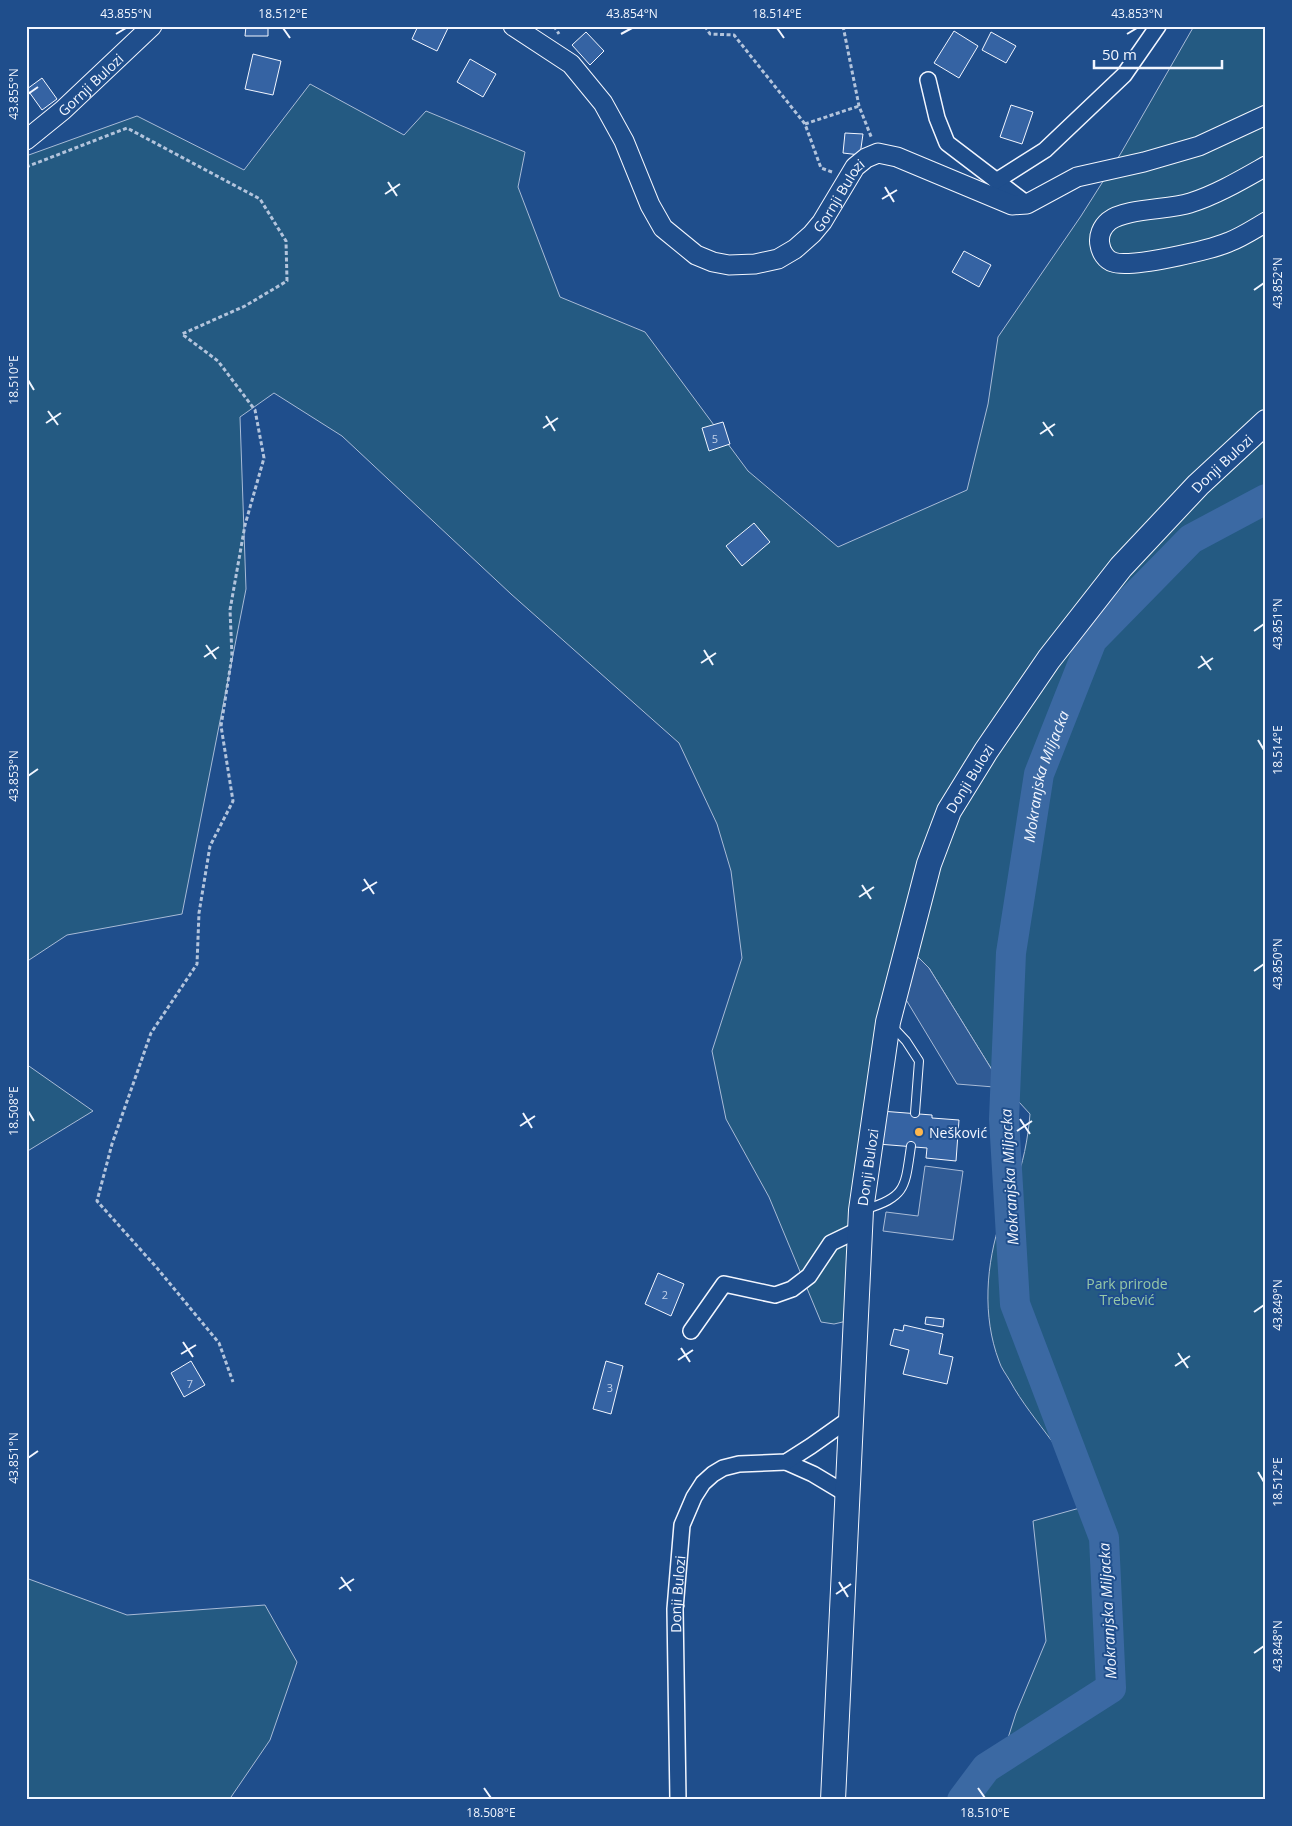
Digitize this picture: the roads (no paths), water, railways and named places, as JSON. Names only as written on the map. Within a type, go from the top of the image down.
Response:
[{"type":"main road","name":"Donji Bulozi","points":[[833,1800],[861,1219],[888,1022],[929,864],[949,811],[986,750],[1049,659],[1120,567],[1198,485],[1266,422]]},
{"type":"street","name":"Gornji Bulozi","points":[[26,140],[63,110],[152,26]]},
{"type":"street","name":"Gornji Bulozi","points":[[513,26],[571,64],[603,103],[624,141],[650,205],[663,228],[696,255],[713,262],[729,266],[754,264],[778,259],[795,249],[822,222],[854,167],[866,158],[878,153],[897,156],[1012,204],[1027,204]]},
{"type":"street","points":[[996,181],[1045,150],[1124,76],[1158,26]]},
{"type":"street","points":[[928,80],[937,118],[947,143],[1027,204],[1077,177],[1144,162],[1199,146],[1266,115]]},
{"type":"street","points":[[1266,166],[1190,203],[1116,216],[1100,233],[1100,244],[1103,254],[1108,260],[1114,263],[1131,264],[1191,253],[1229,242],[1266,222]]},
{"type":"street","points":[[691,1331],[724,1284],[775,1295],[792,1289],[809,1276],[831,1243],[861,1219]]},
{"type":"street","points":[[786,1462],[852,1417]]},
{"type":"street","name":"Donji Bulozi","points":[[678,1800],[675,1609],[682,1524],[694,1497],[703,1483],[712,1474],[723,1468],[739,1464],[786,1462],[813,1474],[848,1495]]},
{"type":"lane","points":[[888,1022],[906,1041],[919,1061],[915,1113]]},
{"type":"lane","points":[[861,1219],[899,1193],[906,1179],[911,1146]]},
{"type":"waterway","name":"Mokranjska Miljacka","points":[[962,1800],[986,1768],[1111,1688],[1104,1538],[1015,1304],[1004,1119],[1011,953],[1039,774],[1092,640],[1191,539],[1266,499]]},
{"type":"place","name":"Nešković","points":[[919,1132]]},
{"type":"park label","name":"Park prirode Trebević","points":[[1127,1292]]}]
